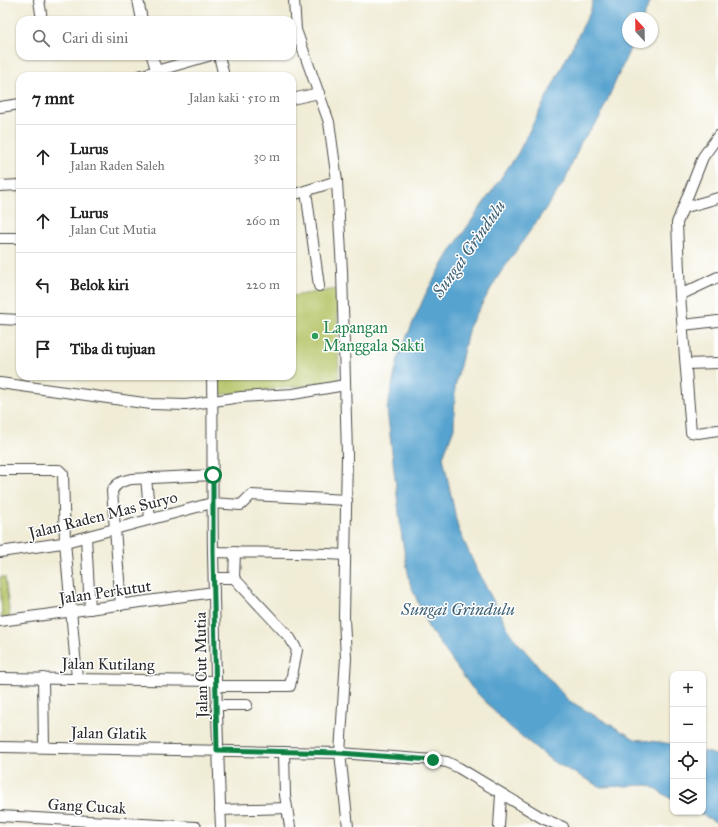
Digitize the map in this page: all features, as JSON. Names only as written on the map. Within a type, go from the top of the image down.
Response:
[{"type":"street","points":[[39,0],[41,16]]},
{"type":"street","points":[[138,0],[141,16]]},
{"type":"street","points":[[294,0],[294,16]]},
{"type":"street","points":[[296,35],[329,122],[337,181],[346,385],[347,500],[344,555],[346,658],[340,753],[348,827]]},
{"type":"street","points":[[153,60],[156,72]]},
{"type":"street","points":[[163,72],[197,60]]},
{"type":"street","points":[[219,60],[223,72]]},
{"type":"street","points":[[296,98],[319,93]]},
{"type":"street","points":[[0,107],[16,105]]},
{"type":"street","points":[[718,136],[703,157],[677,223],[680,295],[691,432],[698,433],[718,430]]},
{"type":"street","points":[[296,194],[337,181]]},
{"type":"street","points":[[0,186],[16,185]]},
{"type":"street","points":[[306,190],[319,286]]},
{"type":"street","points":[[683,208],[718,198]]},
{"type":"street","points":[[0,238],[16,238]]},
{"type":"street","points":[[680,295],[718,277]]},
{"type":"street","points":[[0,319],[16,320]]},
{"type":"street","points":[[683,325],[718,321]]},
{"type":"street","points":[[686,364],[718,363]]},
{"type":"street","name":"Jalan Cut Mutia","points":[[212,380],[212,503],[216,705],[221,827]]},
{"type":"street","points":[[0,383],[151,404],[186,405],[212,400],[293,394],[346,385]]},
{"type":"street","points":[[0,470],[59,470],[63,474],[65,542],[70,612],[78,678]]},
{"type":"street","points":[[121,605],[112,491],[115,485],[120,482],[146,478],[213,475]]},
{"type":"street","points":[[146,478],[150,519]]},
{"type":"street","name":"Jalan Raden Mas Suryo","points":[[0,552],[65,542],[212,503],[241,505],[252,495],[347,500]]},
{"type":"street","points":[[86,537],[90,609]]},
{"type":"street","points":[[213,552],[298,552],[344,555]]},
{"type":"street","points":[[214,578],[234,578],[235,552]]},
{"type":"street","name":"Jalan Kutilang","points":[[0,678],[78,678],[289,686],[292,683],[297,650],[290,638],[234,578]]},
{"type":"street","name":"Jalan Perkutut","points":[[0,621],[214,592]]},
{"type":"street","points":[[43,678],[44,747]]},
{"type":"street","points":[[216,705],[247,705]]},
{"type":"street","name":"Jalan Glatik","points":[[0,747],[340,753],[448,762],[500,794],[544,819],[562,827]]},
{"type":"street","points":[[284,752],[285,796],[290,827]]},
{"type":"street","points":[[499,827],[500,794]]},
{"type":"street","points":[[220,810],[287,808]]},
{"type":"street","name":"Gang Cucak","points":[[0,816],[89,824],[196,827]]},
{"type":"green space","name":"Lapangan Manggala Sakti","points":[[337,289],[339,382],[218,395],[219,380],[296,380],[296,295]]},
{"type":"green space","points":[[0,577],[5,577],[10,617],[2,618]]},
{"type":"water","name":"Sungai Grindulu","points":[[593,0],[651,0],[646,12],[622,12],[622,48],[630,48],[599,119],[581,142],[565,181],[497,278],[469,327],[455,387],[454,428],[443,457],[458,528],[476,568],[512,636],[568,700],[635,739],[670,744],[670,798],[649,785],[601,787],[552,761],[509,726],[472,688],[428,627],[410,583],[402,539],[387,409],[399,354],[427,291],[452,249],[518,153],[590,12]]},
{"type":"water","points":[[706,752],[718,756],[718,823],[702,815],[706,815]]},
{"type":"place","name":"Lapangan Manggala Sakti","points":[[315,336]]},
{"type":"route","points":[[213,475],[212,503],[217,750],[340,753],[433,760]]}]
